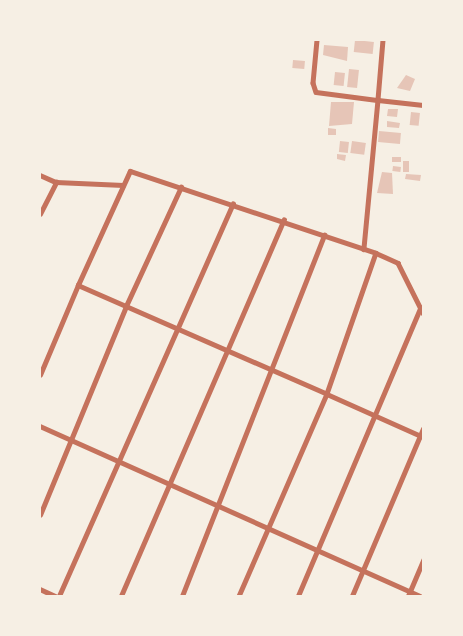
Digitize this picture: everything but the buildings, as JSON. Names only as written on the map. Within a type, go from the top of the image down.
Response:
[{"type":"street","points":[[318,40],[312,84],[316,92],[423,105]]},
{"type":"street","points":[[364,249],[384,40]]},
{"type":"street","points":[[40,375],[78,285],[130,171],[284,220],[398,263],[422,310],[298,596]]},
{"type":"street","points":[[40,176],[56,182],[123,185]]},
{"type":"street","points":[[40,214],[56,182]]},
{"type":"street","points":[[40,515],[126,306],[181,187]]},
{"type":"street","points":[[60,596],[176,328],[233,204]]},
{"type":"street","points":[[121,596],[226,350],[284,220]]},
{"type":"street","points":[[182,596],[324,236]]},
{"type":"street","points":[[239,596],[326,394],[376,254]]},
{"type":"street","points":[[78,285],[421,437]]},
{"type":"street","points":[[40,426],[363,570],[409,594],[420,596]]},
{"type":"street","points":[[352,596],[423,429]]},
{"type":"street","points":[[409,594],[423,560]]},
{"type":"street","points":[[40,590],[55,596]]}]
